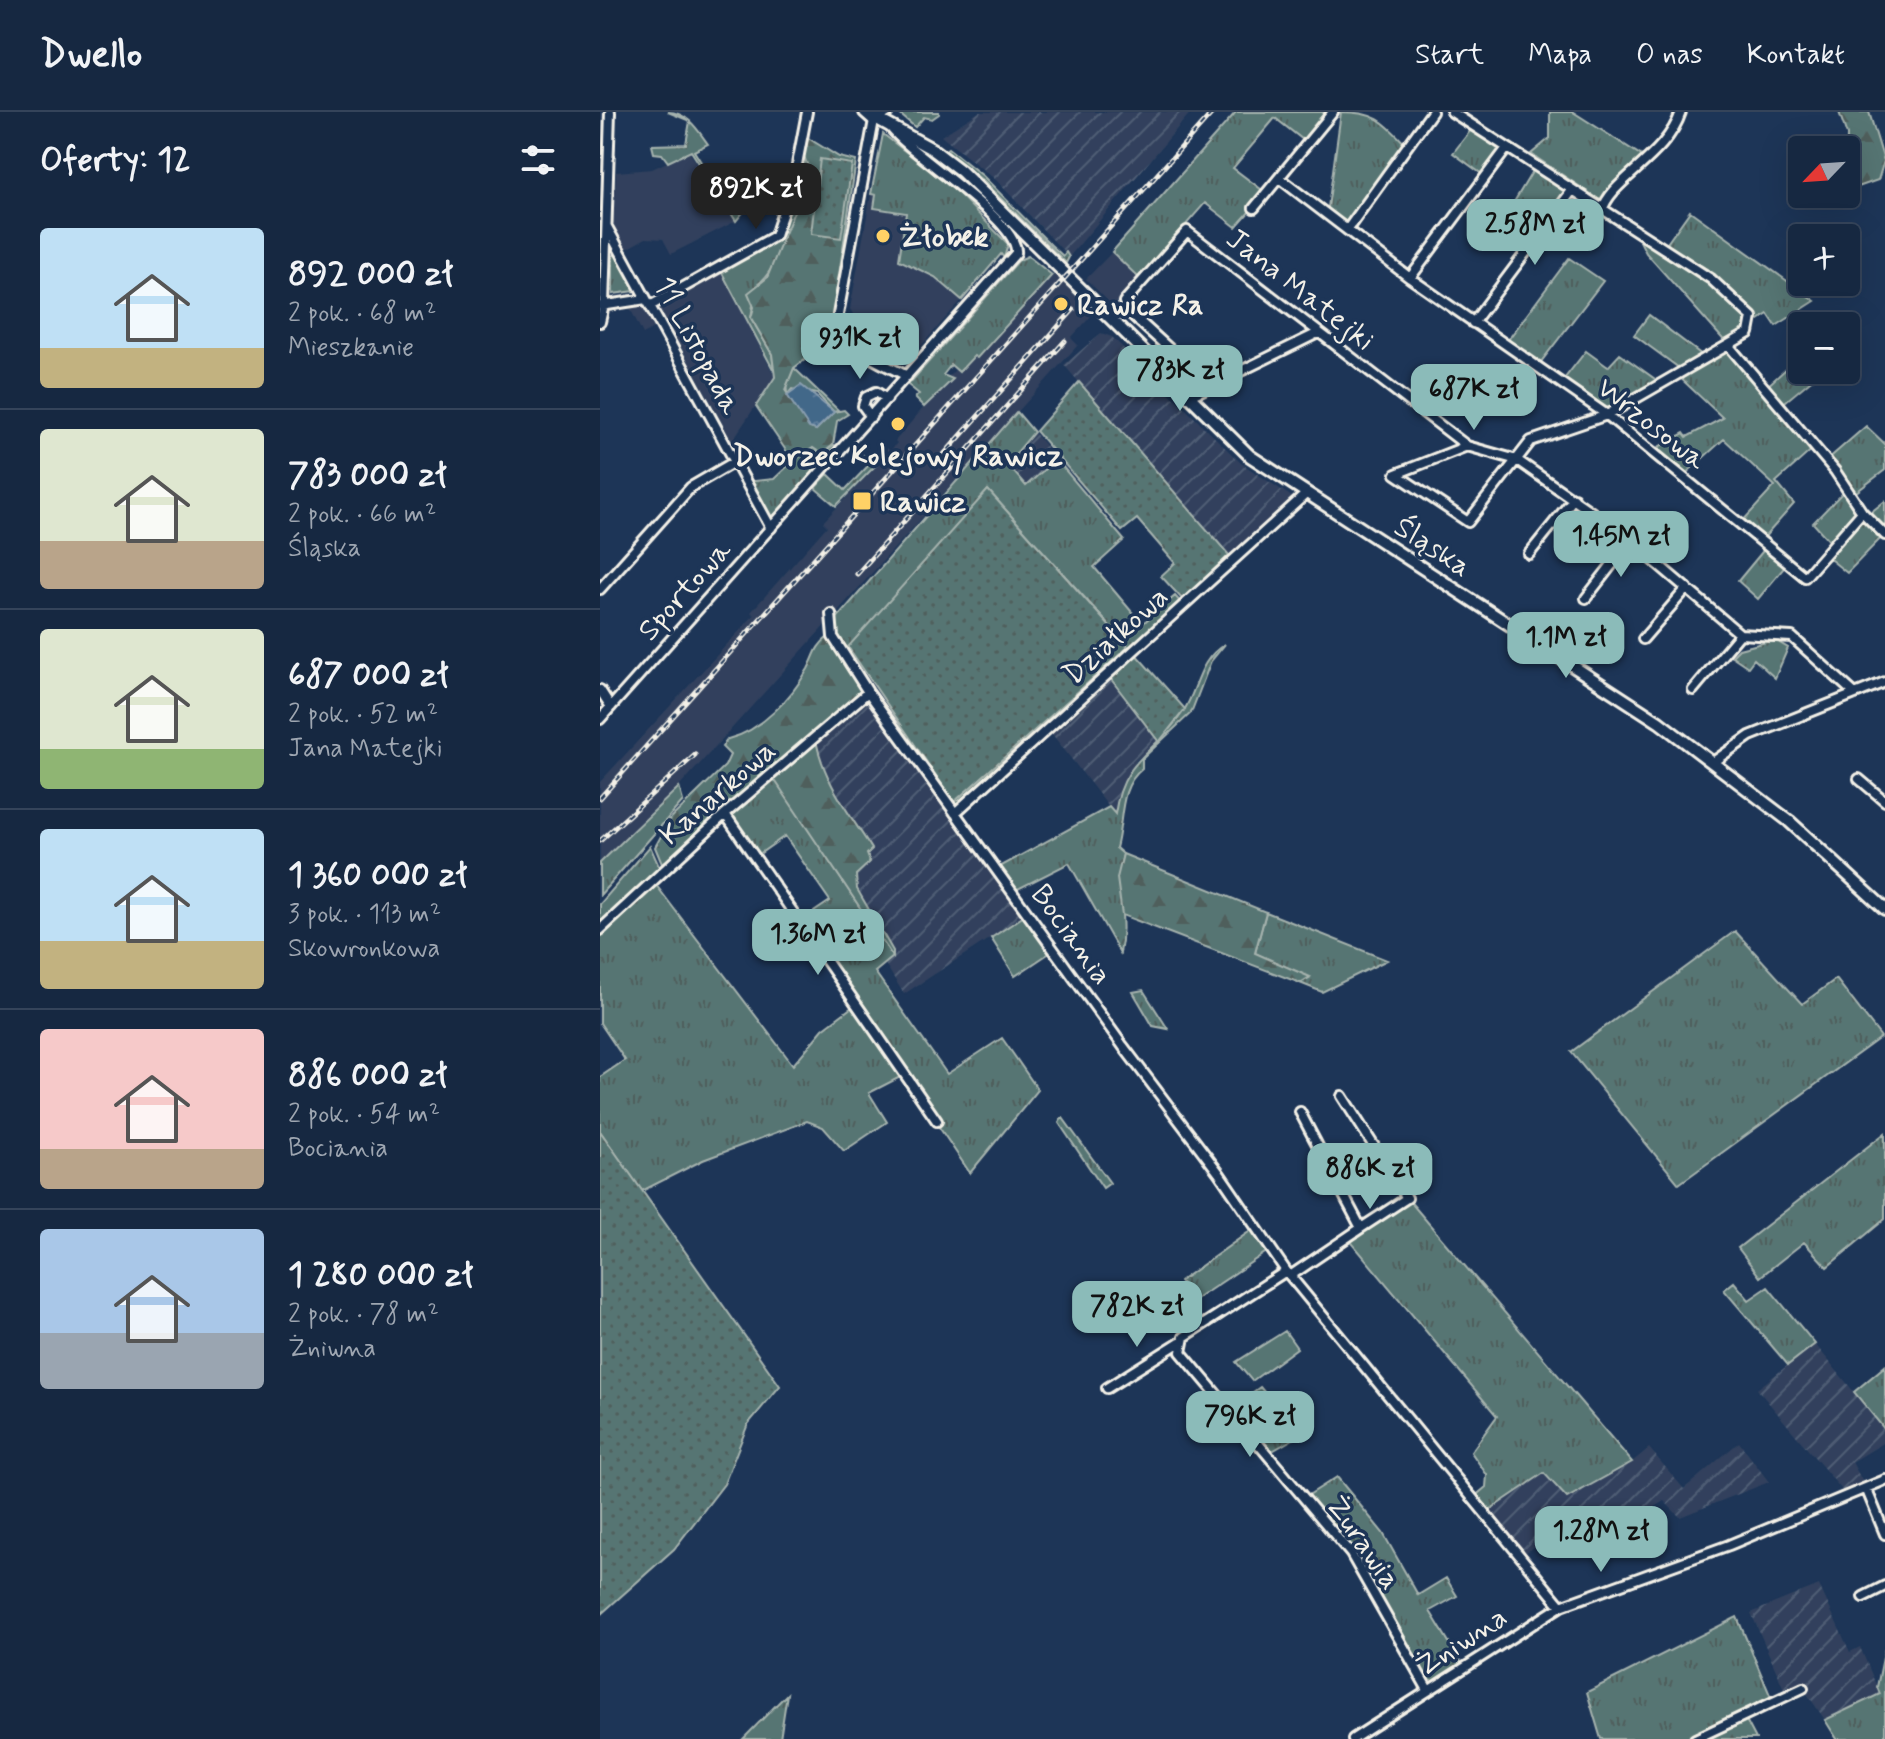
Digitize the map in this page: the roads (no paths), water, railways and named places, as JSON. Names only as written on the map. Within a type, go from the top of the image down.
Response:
[{"type":"street","points":[[600,322],[607,227],[610,112]]},
{"type":"street","points":[[602,306],[648,302],[775,236],[795,175],[807,112]]},
{"type":"street","points":[[1254,208],[1333,112]]},
{"type":"street","points":[[1347,230],[1432,112]]},
{"type":"street","points":[[1452,112],[1571,192],[1711,279],[1752,317],[1749,333],[1607,415],[1531,441],[1468,522],[1396,474],[1467,446]]},
{"type":"street","points":[[1602,211],[1609,198],[1669,139],[1681,112]]},
{"type":"street","points":[[875,114],[890,126],[905,132]]},
{"type":"street","points":[[875,114],[905,132]]},
{"type":"street","points":[[875,114],[837,320],[840,332],[851,344],[907,376]]},
{"type":"street","name":"Sportowa","points":[[600,719],[1016,253],[1015,240],[964,189],[899,139],[890,126]]},
{"type":"street","name":"Śląska","points":[[905,132],[961,171],[1250,456],[1599,681],[1713,762],[1831,857],[1885,909]]},
{"type":"street","points":[[1410,278],[1507,148]]},
{"type":"street","name":"Wrzosowa","points":[[1279,178],[1410,278],[1607,415],[1805,577],[1862,512]]},
{"type":"street","points":[[1473,323],[1571,192]]},
{"type":"street","name":"11 Listopada","points":[[607,227],[771,528]]},
{"type":"street","name":"Jana Matejki","points":[[1210,386],[1130,313],[1124,302],[1187,231],[1467,446],[1517,460],[1574,498],[1631,540],[1740,634]]},
{"type":"street","points":[[1188,397],[1318,333]]},
{"type":"street","points":[[1729,346],[1835,471],[1862,512],[1885,535]]},
{"type":"street","points":[[871,417],[863,406],[866,397],[876,392],[887,399]]},
{"type":"street","points":[[600,589],[691,487],[734,462]]},
{"type":"street","name":"Działkowa","points":[[955,813],[1307,493]]},
{"type":"street","points":[[1529,554],[1574,498]]},
{"type":"street","points":[[1586,598],[1631,540]]},
{"type":"street","points":[[1643,639],[1687,588]]},
{"type":"street","name":"Bociania","points":[[831,614],[833,637],[868,692],[1219,1173],[1288,1273],[1561,1606]]},
{"type":"street","points":[[1693,690],[1740,634],[1792,637],[1855,694]]},
{"type":"street","points":[[1713,762],[1750,736],[1885,682]]},
{"type":"street","points":[[600,690],[611,707]]},
{"type":"street","name":"Kanarkowa","points":[[600,930],[725,814],[868,692]]},
{"type":"street","points":[[1859,779],[1885,801]]},
{"type":"street","points":[[725,814],[937,1121]]},
{"type":"street","points":[[1107,1388],[1407,1198],[1342,1096]]},
{"type":"street","points":[[1300,1112],[1361,1228]]},
{"type":"street","name":"Żurawia","points":[[1180,1342],[1181,1352],[1351,1554],[1428,1690]]},
{"type":"street","name":"Żniwna","points":[[1353,1739],[1561,1606],[1729,1545],[1885,1480]]},
{"type":"street","points":[[1866,1488],[1885,1534]]},
{"type":"street","points":[[1863,1597],[1885,1586]]},
{"type":"street","points":[[1695,1739],[1803,1688]]},
{"type":"water","points":[[801,385],[834,412],[816,430],[809,428],[787,395]]},
{"type":"railway","points":[[600,798],[1213,112]]},
{"type":"railway","points":[[940,459],[1073,310]]},
{"type":"railway","points":[[857,574],[1065,341]]},
{"type":"railway","points":[[600,841],[695,755]]},
{"type":"place","name":"Żłobek","points":[[883,236]]},
{"type":"place","name":"Rawicz Ra","points":[[1061,304]]},
{"type":"place","name":"Dworzec Kolejowy Rawicz","points":[[898,424]]},
{"type":"place","name":"Rawicz","points":[[862,501]]}]
